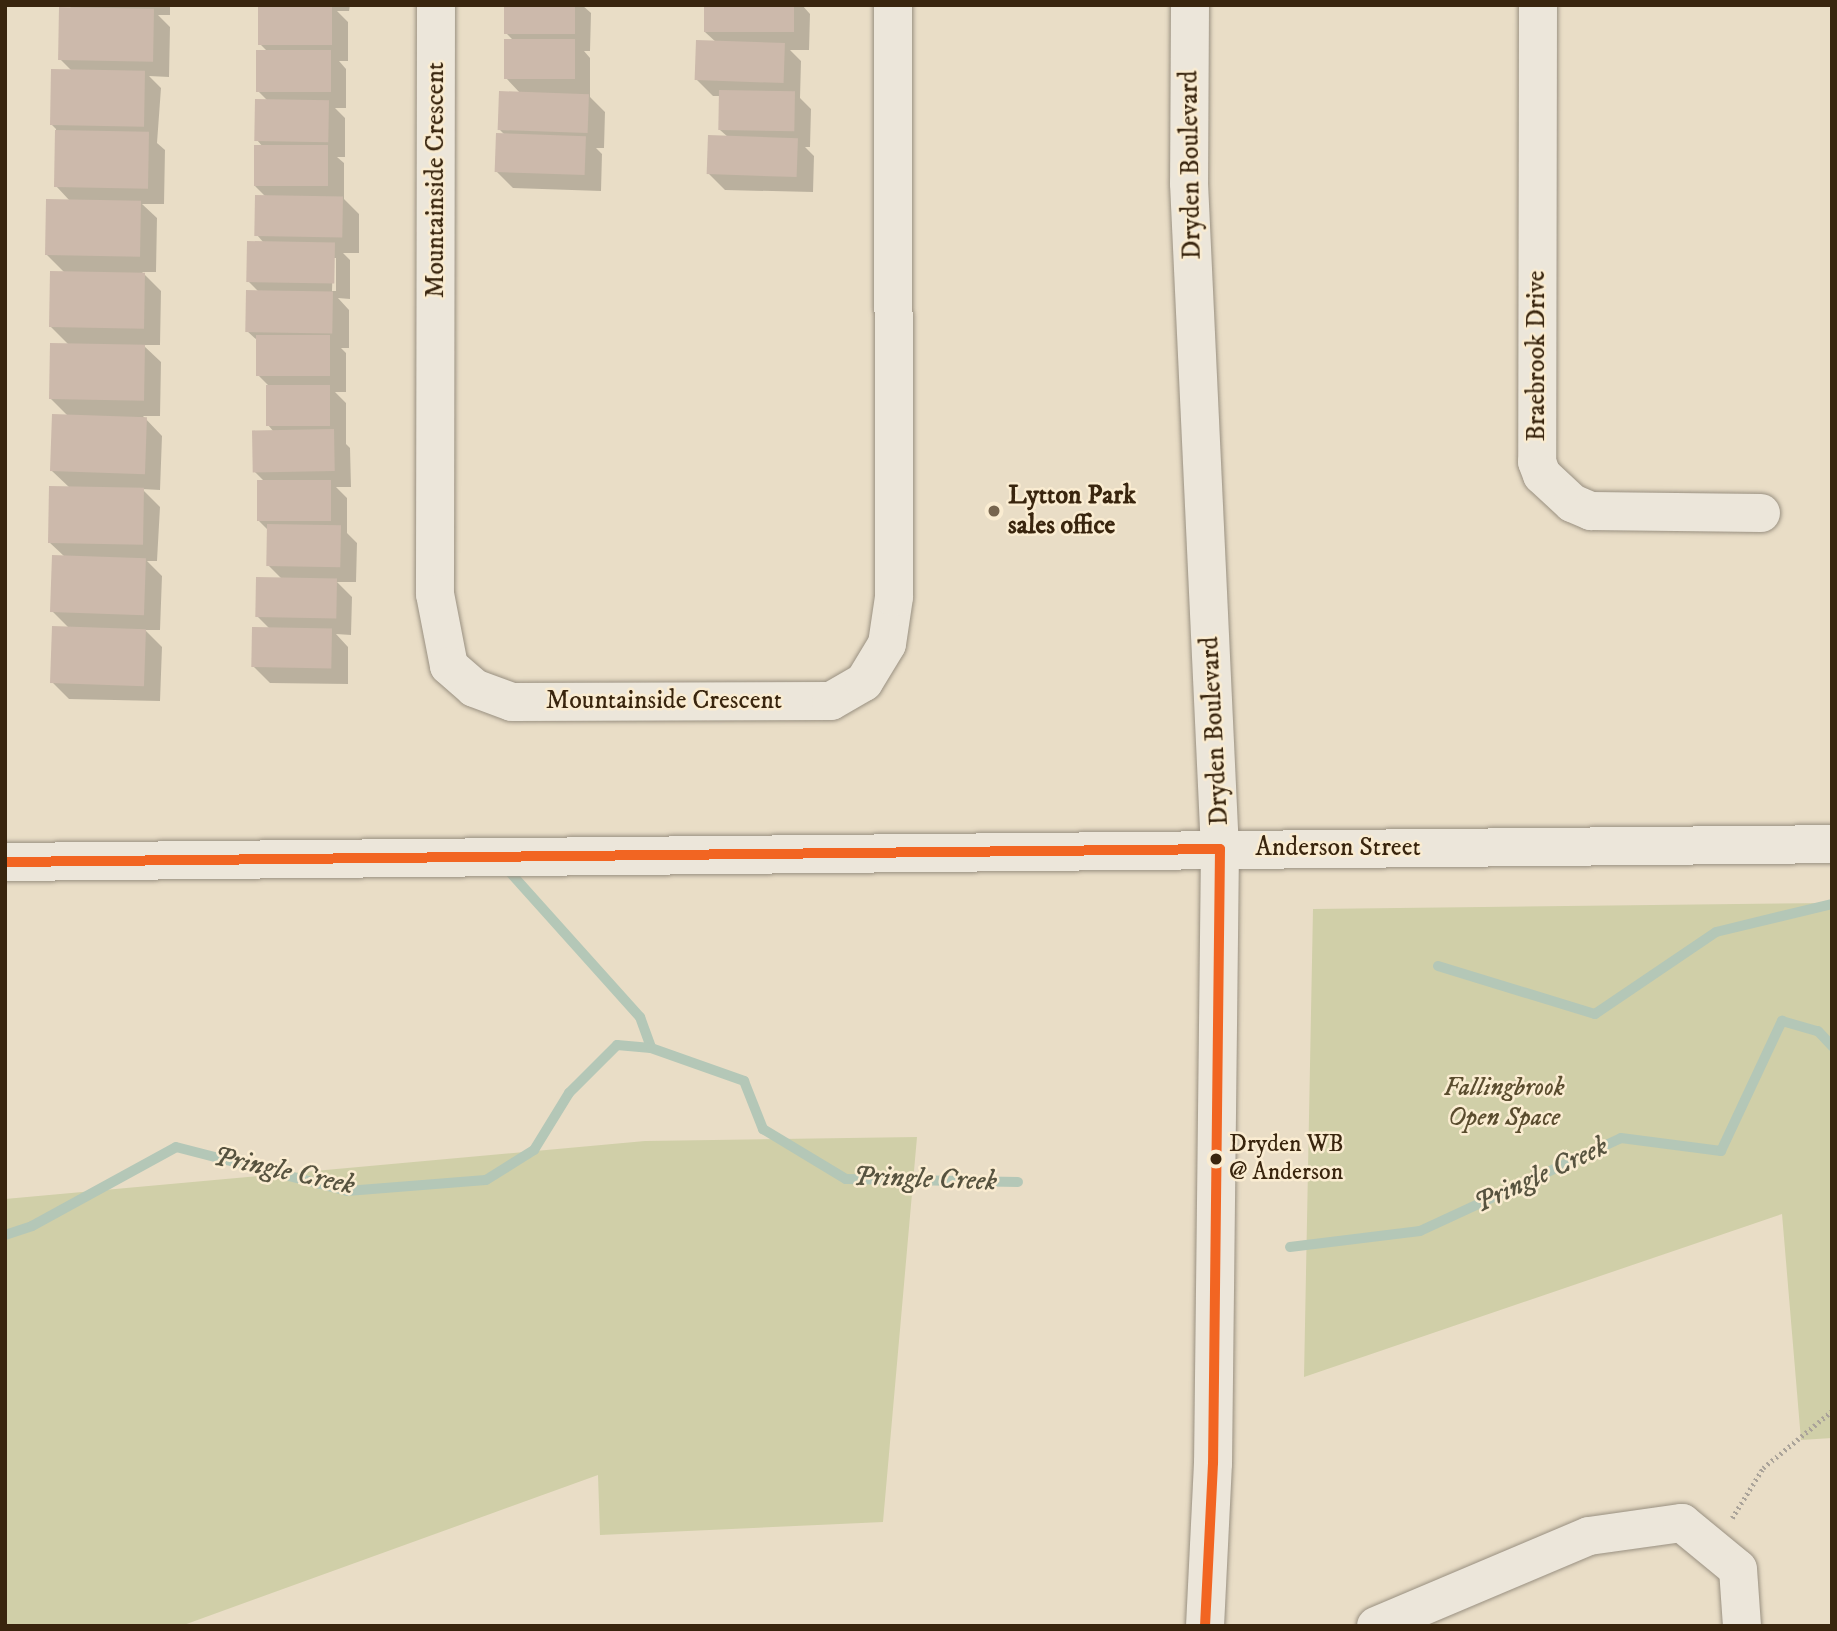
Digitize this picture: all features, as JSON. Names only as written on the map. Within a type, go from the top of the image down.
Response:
[{"type":"street","name":"Mountainside Crescent","points":[[436,5],[435,594],[449,666],[474,688],[512,702],[831,701],[864,682],[887,645],[894,597],[893,5]]},
{"type":"street","name":"Dryden Boulevard","points":[[1189,5],[1189,183],[1220,849],[1213,1463],[1205,1626]]},
{"type":"street","name":"Braebrook Drive","points":[[1538,5],[1537,462],[1542,475],[1572,503],[1591,511],[1761,513]]},
{"type":"street","name":"Anderson Street","points":[[5,862],[1832,844]]},
{"type":"street","points":[[1376,1626],[1589,1536],[1682,1523],[1738,1569],[1742,1626]]},
{"type":"path","points":[[1713,1549],[1763,1468],[1832,1411]]},
{"type":"green space","name":"Fallingbrook Open Space","points":[[1832,903],[1832,1438],[1801,1440],[1782,1214],[1304,1377],[1313,909]]},
{"type":"green space","points":[[917,1137],[883,1522],[600,1535],[598,1475],[181,1626],[5,1626],[5,1199],[645,1141]]},
{"type":"building","points":[[258,5],[332,5],[332,45],[258,45]]},
{"type":"building","points":[[504,5],[575,5],[575,34],[504,34]]},
{"type":"building","points":[[704,5],[794,5],[794,32],[704,32]]},
{"type":"building","points":[[59,7],[154,9],[153,62],[58,60]]},
{"type":"building","points":[[504,39],[575,39],[575,79],[504,79]]},
{"type":"building","points":[[696,40],[785,43],[784,83],[695,80]]},
{"type":"building","points":[[256,50],[331,50],[331,92],[256,92]]},
{"type":"building","points":[[51,69],[145,71],[144,127],[50,125]]},
{"type":"building","points":[[719,90],[795,91],[794,131],[718,130]]},
{"type":"building","points":[[499,91],[589,94],[588,133],[498,130]]},
{"type":"building","points":[[255,99],[329,100],[328,142],[254,141]]},
{"type":"building","points":[[55,130],[149,132],[148,189],[54,187]]},
{"type":"building","points":[[496,133],[586,136],[585,175],[495,172]]},
{"type":"building","points":[[708,135],[798,138],[797,177],[707,174]]},
{"type":"building","points":[[254,145],[328,145],[328,186],[254,186]]},
{"type":"building","points":[[255,195],[343,197],[342,238],[254,236]]},
{"type":"building","points":[[46,199],[141,201],[140,257],[45,255]]},
{"type":"building","points":[[247,241],[335,243],[334,284],[246,282]]},
{"type":"building","points":[[50,271],[145,273],[144,329],[49,327]]},
{"type":"building","points":[[246,290],[333,292],[332,334],[245,332]]},
{"type":"building","points":[[256,335],[330,335],[330,376],[256,376]]},
{"type":"building","points":[[50,343],[145,345],[144,401],[49,399]]},
{"type":"building","points":[[266,385],[330,385],[330,426],[266,426]]},
{"type":"building","points":[[52,414],[147,417],[145,474],[50,471]]},
{"type":"building","points":[[334,429],[335,471],[253,472],[252,430]]},
{"type":"building","points":[[257,480],[331,480],[331,521],[257,521]]},
{"type":"building","points":[[49,486],[144,488],[143,545],[48,543]]},
{"type":"building","points":[[267,524],[341,525],[340,567],[266,566]]},
{"type":"building","points":[[52,555],[146,558],[144,615],[50,612]]},
{"type":"building","points":[[256,577],[337,578],[336,618],[255,617]]},
{"type":"building","points":[[52,626],[146,629],[144,686],[50,683]]},
{"type":"building","points":[[252,627],[332,628],[331,668],[251,667]]},
{"type":"waterway","points":[[508,870],[640,1017],[651,1048]]},
{"type":"waterway","points":[[1438,966],[1595,1014],[1716,932],[1832,904]]},
{"type":"waterway","name":"Pringle Creek","points":[[1290,1247],[1420,1231],[1621,1138],[1721,1151],[1782,1021],[1818,1031],[1832,1046]]},
{"type":"waterway","name":"Pringle Creek","points":[[5,1235],[32,1226],[176,1147],[347,1191],[486,1180],[534,1150],[569,1093],[617,1045],[651,1048],[744,1081],[763,1129],[846,1179],[1018,1182]]},
{"type":"transit line","points":[[5,862],[1220,849],[1213,1463],[1205,1626]]},
{"type":"place","name":"Lytton Park sales office","points":[[994,511]]},
{"type":"place","name":"Dryden WB @ Anderson","points":[[1216,1159]]}]
